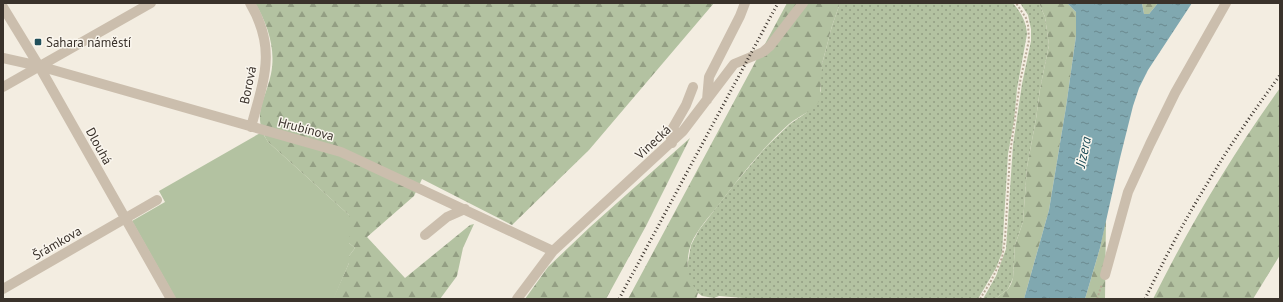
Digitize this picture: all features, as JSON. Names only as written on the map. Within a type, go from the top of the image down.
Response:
[{"type":"street","points":[[3,87],[151,3]]},
{"type":"street","name":"Borová","points":[[250,3],[259,18],[266,45],[265,73],[251,127]]},
{"type":"street","points":[[707,100],[709,77],[745,3]]},
{"type":"street","name":"Vinecká","points":[[517,299],[553,251],[672,143],[707,100],[728,70],[734,64],[763,52],[778,36],[803,3]]},
{"type":"street","points":[[1105,275],[1128,192],[1175,93],[1226,3]]},
{"type":"street","name":"Dlouhá","points":[[3,7],[39,66],[171,299]]},
{"type":"street","name":"Hrubínova","points":[[3,58],[39,66],[341,152],[553,251]]},
{"type":"street","points":[[672,143],[670,133],[694,88]]},
{"type":"street","name":"Šrámkova","points":[[3,289],[125,220],[157,200]]},
{"type":"street","points":[[425,235],[447,217],[464,209]]},
{"type":"path","points":[[980,299],[994,276],[1002,258],[1005,239],[1010,154],[1020,82],[1029,40],[1026,18],[1016,3]]},
{"type":"path","points":[[1097,299],[1105,275]]},
{"type":"green space","points":[[255,3],[714,3],[589,150],[512,225],[422,179],[414,196],[367,237],[405,278],[470,225],[474,224],[463,248],[457,276],[440,299],[333,299],[349,263],[349,256],[355,248],[349,243],[349,215],[268,142],[263,132],[260,124],[260,116],[271,74],[272,46],[264,20]]},
{"type":"green space","points":[[787,3],[840,3],[822,64],[820,100],[810,110],[789,124],[769,143],[742,174],[696,234],[689,250],[688,270],[691,282],[698,293],[696,299],[628,299]]},
{"type":"green space","points":[[840,3],[1013,3],[1023,17],[1027,34],[1017,89],[1014,121],[1008,154],[1002,253],[996,268],[978,299],[755,299],[719,296],[714,298],[702,296],[691,284],[688,274],[688,262],[691,245],[699,230],[766,147],[790,124],[806,113],[821,91],[822,64]]},
{"type":"green space","points":[[1020,3],[1039,3],[1045,17],[1049,45],[1027,167],[1023,222],[1015,245],[1013,278],[1008,289],[995,299],[983,299],[996,276],[1006,249],[1013,145],[1022,84],[1031,41],[1031,29],[1028,15]]},
{"type":"green space","points":[[1039,3],[1067,3],[1076,12],[1076,36],[1066,107],[1049,210],[1024,299],[995,299],[1008,289],[1011,284],[1013,278],[1015,245],[1023,222],[1027,167],[1049,45],[1045,17]]},
{"type":"green space","points":[[1142,3],[1158,3],[1149,14],[1144,14]]},
{"type":"green space","points":[[1280,88],[1280,255],[1253,299],[1153,299],[1212,191],[1262,113]]},
{"type":"green space","points":[[262,132],[268,142],[349,215],[349,243],[355,248],[349,256],[349,263],[334,298],[176,299],[132,221],[165,202],[159,191]]},
{"type":"green space","points":[[690,138],[646,226],[606,299],[525,299],[548,267],[590,227]]},
{"type":"green space","points":[[1106,219],[1105,299],[1085,299],[1100,248]]},
{"type":"water","name":"Jizera","points":[[1067,3],[1142,3],[1144,14],[1149,14],[1158,3],[1192,3],[1148,70],[1139,88],[1120,158],[1100,248],[1085,299],[1024,299],[1049,210],[1066,107],[1076,36],[1076,12]]},
{"type":"railway","points":[[619,299],[778,3]]},
{"type":"railway","points":[[1145,299],[1182,226],[1215,170],[1280,75]]},
{"type":"place","name":"Sahara náměstí","points":[[38,42]]}]
